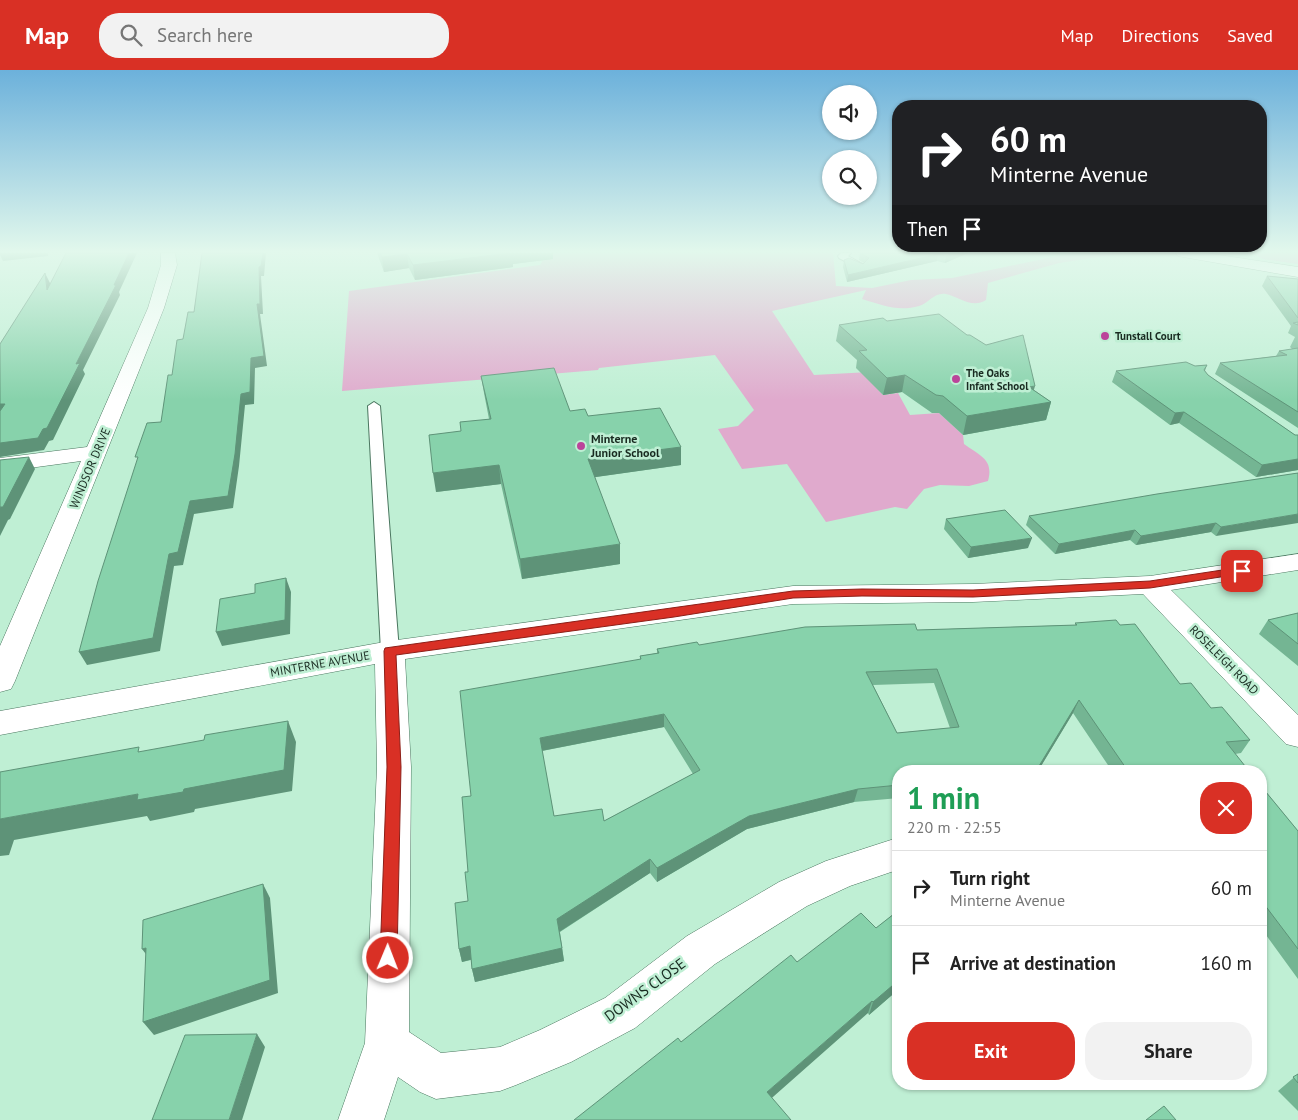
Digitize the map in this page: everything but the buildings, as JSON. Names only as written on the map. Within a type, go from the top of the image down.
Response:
[{"type":"street","name":"WINDSOR DRIVE","points":[[0,681],[97,452],[158,302]]},
{"type":"street","points":[[0,465],[97,452]]},
{"type":"street","name":"MINTERNE AVENUE","points":[[0,723],[390,651],[793,595],[862,592],[973,593],[1150,585],[1298,562]]},
{"type":"street","name":"ROSELEIGH ROAD","points":[[1150,585],[1298,735]]},
{"type":"street","points":[[361,1120],[387,1043],[394,767],[390,651]]},
{"type":"street","name":"DOWNS CLOSE","points":[[387,1043],[436,1076],[500,1069],[555,1046],[620,1013],[701,950],[793,894],[839,873],[892,857]]},
{"type":"lane","points":[[374,406],[390,651]]},
{"type":"shaded area","points":[[348,302],[812,302],[772,311],[814,375],[870,372],[869,380],[883,395],[898,393],[910,415],[939,413],[963,435],[964,444],[984,459],[989,468],[989,474],[988,481],[969,486],[940,485],[924,489],[907,509],[895,507],[826,522],[787,464],[742,469],[718,429],[738,426],[754,410],[715,355],[599,368],[598,370],[342,391]]},
{"type":"shaded area","points":[[872,302],[927,302],[911,308]]},
{"type":"place","name":"Tunstall Court","points":[[1105,336]]},
{"type":"place","name":"The Oaks Infant School","points":[[956,379]]},
{"type":"place","name":"Minterne Junior School","points":[[581,446]]},
{"type":"route","points":[[388,958],[394,767],[390,651],[793,595],[862,592],[973,593],[1150,585],[1242,571]]}]
